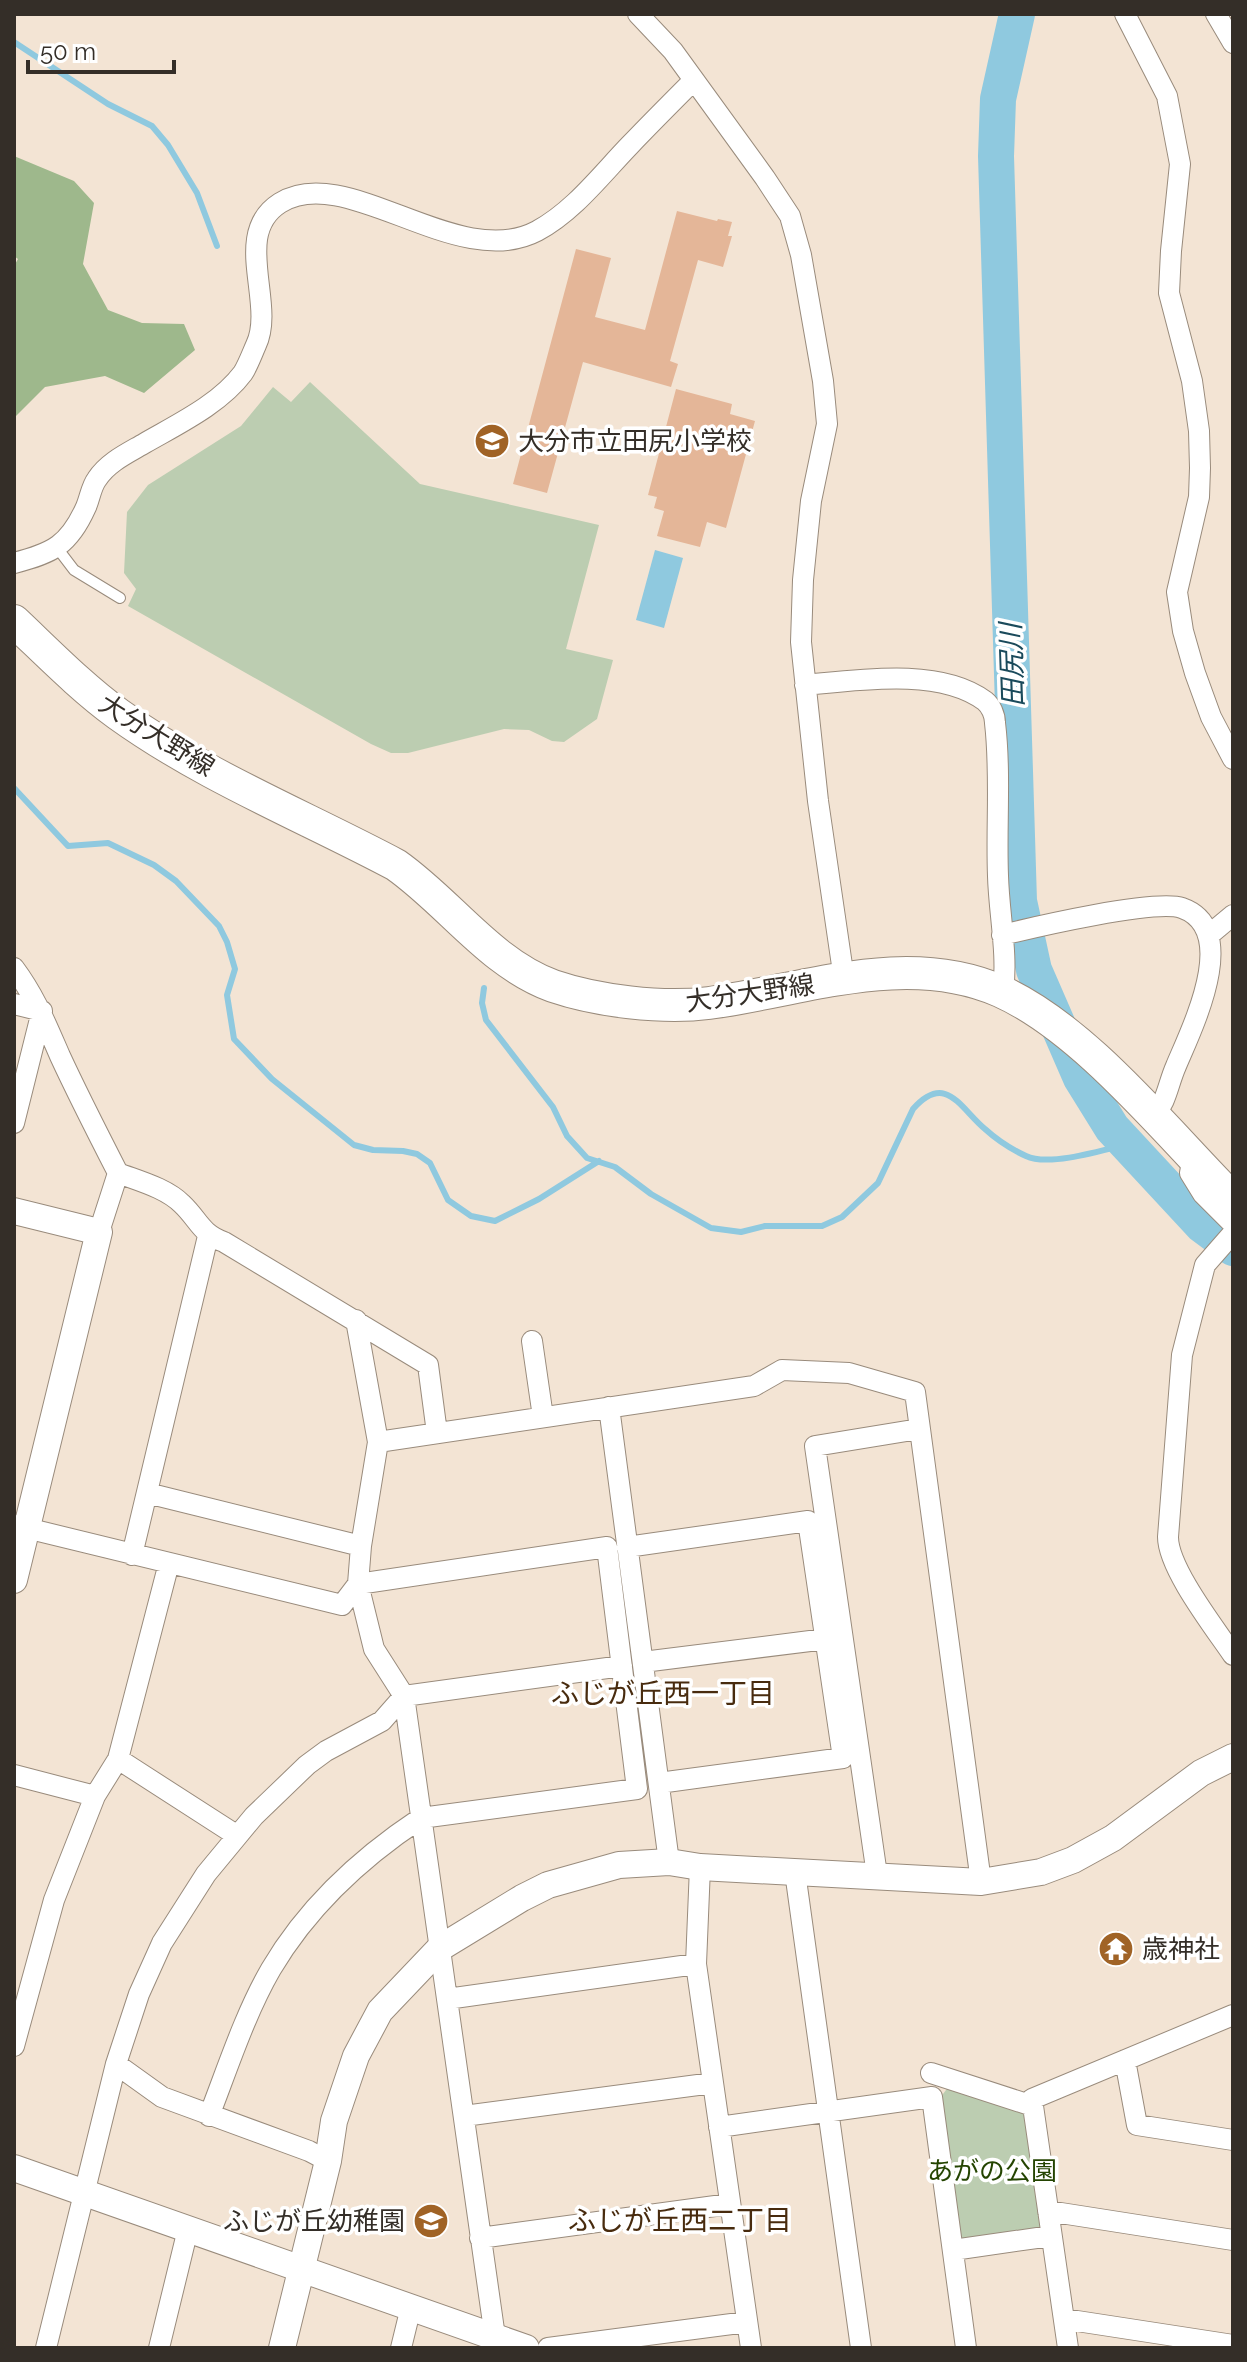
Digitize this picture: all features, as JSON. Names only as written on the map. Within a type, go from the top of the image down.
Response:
[{"type":"main road","name":"大分大野線","points":[[14,621],[74,678],[117,713],[183,756],[396,865],[420,882],[500,956],[537,979],[573,992],[669,1005],[707,1003],[905,971],[949,975],[1015,1000],[1063,1031],[1154,1116],[1233,1199]]},
{"type":"street","points":[[638,14],[673,51],[790,216],[801,255],[823,381],[827,424],[811,501],[801,642],[818,801],[844,979]]},
{"type":"street","points":[[1125,14],[1161,80],[1178,149],[1179,187],[1169,293],[1192,381],[1200,468],[1199,497],[1177,592],[1183,631],[1195,673],[1211,717],[1233,759]]},
{"type":"street","points":[[1216,14],[1233,43]]},
{"type":"street","points":[[14,563],[58,549],[74,531],[96,479],[117,459],[223,393],[243,372],[259,341],[261,318],[257,245],[262,222],[279,203],[301,194],[352,199],[446,232],[480,240],[508,241],[536,232],[561,214],[694,80]]},
{"type":"street","points":[[805,685],[878,677],[962,689],[987,703],[995,718],[998,874],[1005,975],[1015,1000]]},
{"type":"street","points":[[1002,935],[1077,919],[1163,906],[1182,908],[1199,919],[1209,935],[1210,962],[1205,997],[1173,1072],[1164,1104],[1154,1116]]},
{"type":"street","points":[[1209,935],[1233,915]]},
{"type":"street","points":[[14,968],[42,1011],[118,1173],[157,1188],[181,1203],[208,1236],[224,1242],[428,1365],[437,1433]]},
{"type":"street","points":[[14,1004],[42,1011]]},
{"type":"street","points":[[15,1114],[42,1011]]},
{"type":"street","points":[[1193,1159],[1190,1173],[1203,1194],[1233,1224]]},
{"type":"street","points":[[14,1580],[20,1527],[99,1232],[118,1173]]},
{"type":"street","points":[[14,1211],[99,1232]]},
{"type":"street","points":[[1233,1233],[1207,1261],[1203,1270],[1182,1355],[1168,1549],[1176,1567],[1233,1655]]},
{"type":"street","points":[[132,1555],[208,1236]]},
{"type":"street","points":[[356,1320],[378,1442],[358,1584],[374,1649],[404,1696],[493,2342]]},
{"type":"street","points":[[532,1341],[543,1417]]},
{"type":"street","points":[[378,1442],[754,1386],[782,1370],[849,1373],[915,1392],[981,1882]]},
{"type":"street","points":[[609,1407],[669,1862]]},
{"type":"street","points":[[877,1875],[815,1446],[919,1429]]},
{"type":"street","points":[[147,1493],[361,1546]]},
{"type":"street","points":[[627,1547],[808,1521],[843,1758],[659,1783]]},
{"type":"street","points":[[20,1527],[342,1605],[358,1584],[607,1547],[637,1789],[421,1818],[400,1832],[341,1881],[301,1927],[272,1968],[257,1997],[209,2116]]},
{"type":"street","points":[[14,2046],[54,1900],[95,1796],[118,1759],[169,1563]]},
{"type":"street","points":[[643,1662],[826,1639]]},
{"type":"street","points":[[46,2348],[116,2064],[139,1994],[162,1943],[206,1874],[236,1835],[307,1765],[326,1751],[382,1721],[404,1696],[622,1666]]},
{"type":"street","points":[[282,2348],[328,2161],[334,2121],[362,2044],[380,2011],[440,1948],[548,1885],[619,1865],[669,1862],[700,1867],[981,1882],[1041,1872],[1073,1860],[1113,1838],[1201,1773],[1233,1757]]},
{"type":"street","points":[[118,1759],[236,1835]]},
{"type":"street","points":[[14,1775],[95,1796]]},
{"type":"street","points":[[700,1867],[696,1964],[751,2348]]},
{"type":"street","points":[[795,1872],[861,2348]]},
{"type":"street","points":[[447,1999],[696,1964]]},
{"type":"street","points":[[1068,2348],[1032,2099],[1233,2015]]},
{"type":"street","points":[[1125,2060],[1137,2125],[1233,2140]]},
{"type":"street","points":[[116,2064],[162,2097],[309,2151],[328,2161]]},
{"type":"street","points":[[931,2073],[1033,2106]]},
{"type":"street","points":[[464,2116],[713,2083]]},
{"type":"street","points":[[719,2127],[932,2097],[966,2348]]},
{"type":"street","points":[[14,2168],[411,2307],[493,2342],[526,2348]]},
{"type":"street","points":[[480,2238],[730,2204]]},
{"type":"street","points":[[1048,2211],[1233,2240]]},
{"type":"street","points":[[159,2348],[188,2229]]},
{"type":"street","points":[[953,2250],[1051,2236]]},
{"type":"street","points":[[401,2348],[411,2307]]},
{"type":"street","points":[[1064,2319],[1233,2345]]},
{"type":"street","points":[[548,2348],[747,2322]]},
{"type":"lane","points":[[58,549],[74,570],[120,598]]},
{"type":"green space","points":[[14,156],[74,181],[94,203],[83,264],[108,310],[142,323],[184,324],[195,350],[144,393],[105,376],[45,387],[14,418],[14,266],[18,259],[14,256]]},
{"type":"green space","points":[[310,382],[420,484],[599,525],[566,649],[613,660],[597,719],[564,742],[552,741],[529,730],[504,729],[408,753],[391,753],[128,606],[136,589],[124,573],[127,512],[148,485],[241,426],[273,387],[291,402]]},
{"type":"green space","name":"あがの公園","points":[[949,2086],[1025,2111],[1042,2231],[961,2243],[940,2098]]},
{"type":"water","points":[[655,550],[683,558],[664,628],[636,620]]},
{"type":"building","points":[[677,211],[732,222],[728,236],[732,236],[723,267],[698,260],[670,361],[678,364],[671,387],[583,362],[547,493],[513,484],[576,249],[611,258],[595,317],[645,330]]},
{"type":"building","points":[[676,389],[732,404],[730,414],[755,421],[726,528],[707,522],[700,547],[657,536],[664,511],[654,508],[657,497],[648,495]]},
{"type":"building","name":"歳神社","points":[[1118,1930],[1133,1951],[1116,1965],[1113,1961],[1110,1963],[1099,1950],[1103,1947],[1100,1944]]},
{"type":"waterway","name":"田尻川","points":[[1017,14],[998,99],[996,156],[1019,901],[1034,970],[1081,1078],[1112,1128],[1202,1225],[1233,1248]]},
{"type":"waterway","points":[[14,42],[108,104],[152,126],[168,145],[197,193],[217,246]]},
{"type":"waterway","points":[[14,788],[68,846],[108,843],[154,865],[176,881],[219,926],[235,969],[227,995],[234,1039],[272,1079],[354,1145],[417,1154],[430,1163],[448,1200],[471,1216],[495,1221],[539,1199],[599,1161]]},
{"type":"waterway","points":[[484,988],[482,1003],[486,1020],[553,1107],[567,1136],[587,1158],[615,1167],[651,1194],[711,1228],[741,1232],[765,1226],[822,1226],[842,1217],[878,1183],[913,1109],[935,1094],[952,1097],[994,1137],[1021,1154],[1036,1159],[1077,1156],[1128,1144]]},
{"type":"place","name":"大分市立田尻小学校","points":[[492,441]]},
{"type":"place","name":"歳神社","points":[[1116,1949]]},
{"type":"place","name":"ふじが丘幼稚園","points":[[431,2221]]},
{"type":"district","name":"ふじが丘西一丁目","points":[[663,1693]]},
{"type":"district","name":"ふじが丘西二丁目","points":[[680,2220]]}]
